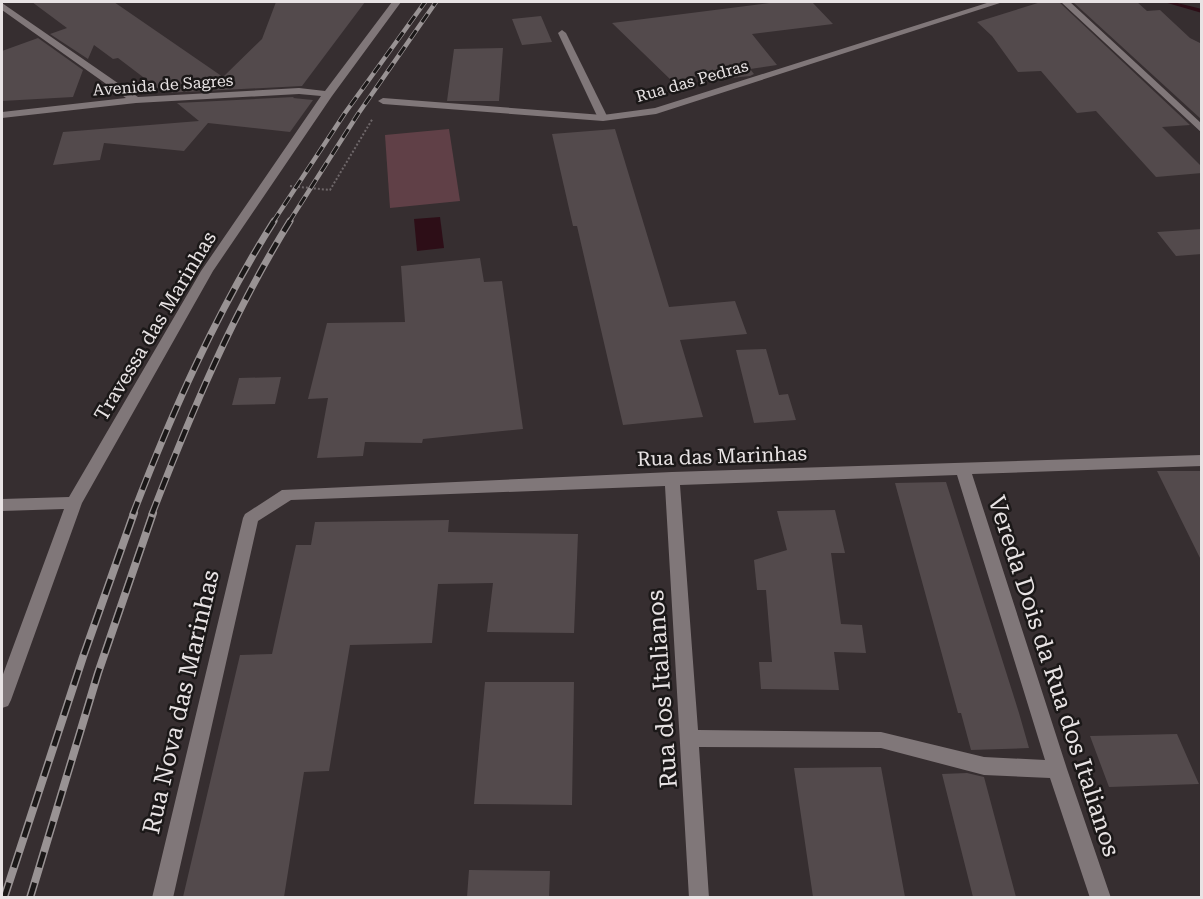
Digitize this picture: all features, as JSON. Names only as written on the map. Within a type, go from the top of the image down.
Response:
[{"type":"street","name":"Travessa das Marinhas","points":[[2,700],[74,503],[207,271],[328,94],[396,2]]},
{"type":"street","name":"Rua das Pedras","points":[[383,102],[603,118],[656,111],[998,2]]},
{"type":"street","points":[[1065,2],[1202,130]]},
{"type":"street","points":[[2,6],[136,100]]},
{"type":"street","name":"Avenida de Sagres","points":[[2,116],[136,100],[299,92],[328,94]]},
{"type":"street","name":"Rua das Marinhas","points":[[250,518],[288,494],[1202,460]]},
{"type":"street","name":"Vereda Dois da Rua dos Italianos","points":[[963,469],[1057,769],[1101,897]]},
{"type":"street","name":"Rua dos Italianos","points":[[672,478],[699,897]]},
{"type":"street","points":[[2,505],[74,503]]},
{"type":"street","name":"Rua Nova das Marinhas","points":[[162,897],[250,518]]},
{"type":"street","points":[[689,738],[881,740],[984,766],[1057,769]]},
{"type":"lane","points":[[562,33],[603,118]]},
{"type":"path","points":[[330,190],[383,102]]},
{"type":"shaded area","points":[[449,129],[460,201],[390,208],[385,135]]},
{"type":"shaded area","points":[[440,217],[444,248],[417,251],[414,219]]},
{"type":"building","points":[[32,2],[114,2],[223,77],[262,39],[276,2],[365,2],[302,86],[164,93],[118,58],[113,59],[94,45],[88,59],[50,34],[67,28]]},
{"type":"building","points":[[777,2],[812,2],[833,24],[752,34],[777,65],[750,69],[754,74],[750,76],[704,81],[700,76],[672,81],[612,23]]},
{"type":"building","points":[[1041,2],[1059,2],[1190,125],[1162,127],[1202,167],[1202,173],[1156,177],[1096,111],[1077,113],[1041,71],[1018,72],[992,36],[977,22]]},
{"type":"building","points":[[1073,2],[1137,2],[1147,11],[1160,10],[1190,38],[1202,44],[1202,120]]},
{"type":"building","points":[[541,16],[552,42],[522,45],[512,19]]},
{"type":"building","points":[[38,38],[83,70],[73,97],[2,101],[2,51]]},
{"type":"building","points":[[503,48],[499,101],[447,101],[454,49]]},
{"type":"building","points":[[294,97],[313,100],[290,132],[208,123],[184,151],[104,143],[100,160],[53,165],[63,132],[199,121],[177,103]]},
{"type":"building","points":[[615,129],[669,307],[735,301],[747,334],[680,340],[703,417],[623,425],[577,226],[573,226],[552,134]]},
{"type":"building","points":[[1202,229],[1202,254],[1176,256],[1157,232]]},
{"type":"building","points":[[480,258],[484,282],[502,281],[523,429],[423,439],[422,443],[365,442],[363,456],[317,458],[328,398],[308,399],[327,323],[405,322],[401,266]]},
{"type":"building","points":[[766,349],[779,395],[788,394],[796,420],[754,423],[736,350]]},
{"type":"building","points":[[281,377],[275,404],[232,405],[239,378]]},
{"type":"building","points":[[1157,471],[1202,471],[1202,562]]},
{"type":"building","points":[[946,482],[1029,748],[971,750],[961,713],[958,713],[895,483]]},
{"type":"building","points":[[835,510],[845,553],[831,553],[841,624],[862,625],[866,653],[834,652],[839,690],[761,689],[759,662],[772,662],[766,590],[757,590],[754,560],[787,550],[777,511]]},
{"type":"building","points":[[449,520],[448,532],[578,534],[574,633],[487,632],[493,583],[438,584],[432,643],[350,645],[329,771],[304,772],[284,897],[183,897],[240,655],[272,654],[296,545],[311,545],[315,522]]},
{"type":"building","points":[[485,682],[574,682],[572,805],[474,804]]},
{"type":"building","points":[[1177,734],[1199,784],[1109,787],[1090,736]]},
{"type":"building","points":[[881,767],[905,897],[813,897],[794,768]]},
{"type":"building","points":[[967,773],[984,777],[1016,897],[973,897],[942,774]]},
{"type":"building","points":[[469,870],[550,871],[549,897],[467,897]]},
{"type":"waterway","points":[[1167,2],[1202,11]]},
{"type":"railway","points":[[273,222],[345,113],[425,2]]},
{"type":"railway","points":[[289,222],[358,114],[436,2]]},
{"type":"railway","points":[[133,514],[196,364],[233,291],[274,221]]},
{"type":"railway","points":[[152,514],[214,364],[250,291],[290,221]]},
{"type":"railway","points":[[4,898],[83,657],[134,513]]},
{"type":"railway","points":[[30,898],[98,673],[153,513]]}]
